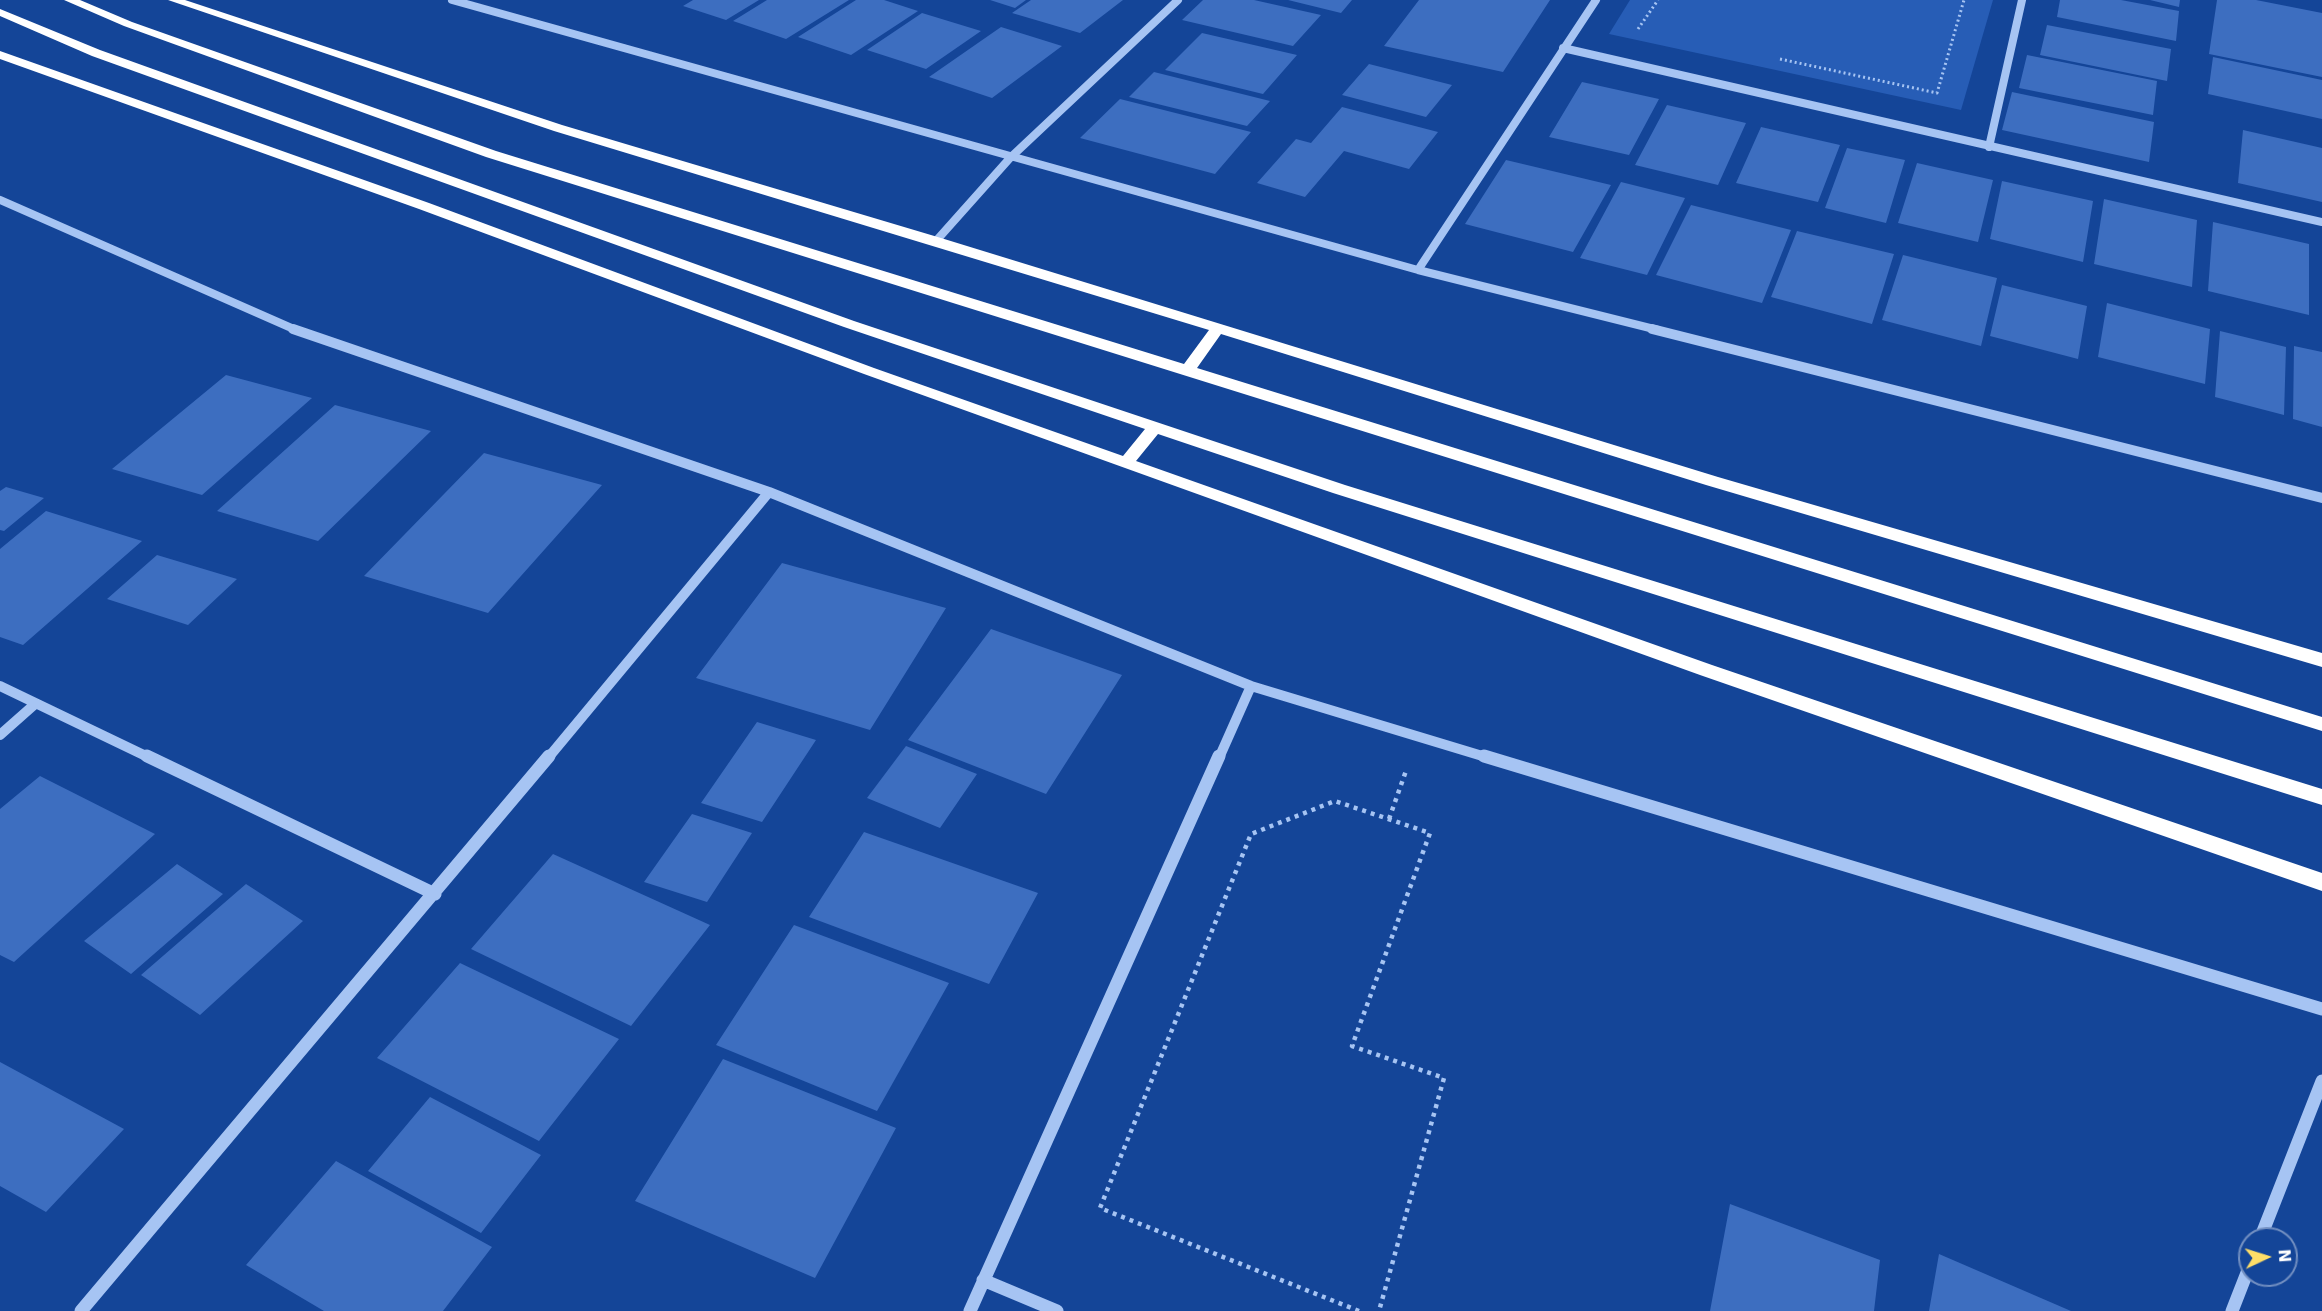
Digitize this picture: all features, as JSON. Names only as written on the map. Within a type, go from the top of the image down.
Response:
[{"type":"highway","points":[[70,0],[128,24],[491,154],[2322,724]]},
{"type":"highway","points":[[174,0],[558,128],[936,241],[1712,481],[2322,660]]},
{"type":"highway","points":[[0,12],[96,53],[849,324],[1339,489],[2322,797]]},
{"type":"highway","points":[[0,55],[424,206],[869,371],[1706,670],[2322,882]]},
{"type":"highway","points":[[1187,371],[1218,328]]},
{"type":"highway","points":[[1126,463],[1155,427]]},
{"type":"street","points":[[452,0],[1010,158],[1418,270],[2322,498]]},
{"type":"street","points":[[936,241],[1010,158],[1178,0]]},
{"type":"street","points":[[1418,270],[1596,0]]},
{"type":"street","points":[[1989,147],[2022,0]]},
{"type":"street","points":[[1563,48],[2322,222]]},
{"type":"street","points":[[0,200],[311,337],[769,492],[1251,686],[2322,1009]]},
{"type":"street","points":[[81,1311],[435,894],[769,492]]},
{"type":"street","points":[[0,686],[435,894]]},
{"type":"street","points":[[970,1311],[1251,686]]},
{"type":"street","points":[[0,735],[35,704]]},
{"type":"street","points":[[2265,1227],[2322,1081]]},
{"type":"street","points":[[983,1280],[1057,1311]]},
{"type":"street","points":[[2232,1311],[2241,1287]]},
{"type":"path","points":[[1638,30],[1658,0]]},
{"type":"path","points":[[1772,58],[1937,93],[1965,0]]},
{"type":"path","points":[[1389,819],[1419,737]]},
{"type":"path","points":[[1359,1311],[1100,1208],[1251,834],[1335,801],[1430,834],[1352,1046],[1444,1078],[1379,1311]]},
{"type":"shaded area","points":[[1630,0],[1993,0],[1961,110],[1609,34]]},
{"type":"building","points":[[693,0],[759,0],[726,20],[683,6]]},
{"type":"building","points":[[767,0],[849,0],[786,39],[733,21]]},
{"type":"building","points":[[856,0],[884,0],[918,11],[851,55],[798,37]]},
{"type":"building","points":[[990,0],[1026,0],[1015,8]]},
{"type":"building","points":[[1031,0],[1123,0],[1080,33],[1012,13]]},
{"type":"building","points":[[1203,0],[1254,0],[1321,15],[1293,46],[1182,20]]},
{"type":"building","points":[[1288,0],[1352,0],[1341,13]]},
{"type":"building","points":[[1419,0],[1550,0],[1503,72],[1384,46]]},
{"type":"building","points":[[2060,0],[2121,0],[2179,11],[2176,41],[2057,17]]},
{"type":"building","points":[[2150,0],[2180,0],[2179,7]]},
{"type":"building","points":[[2217,0],[2256,0],[2322,13],[2322,77],[2209,54]]},
{"type":"building","points":[[922,13],[981,31],[926,69],[867,50]]},
{"type":"building","points":[[2047,25],[2171,49],[2167,81],[2040,55]]},
{"type":"building","points":[[1001,27],[1062,46],[992,98],[929,77]]},
{"type":"building","points":[[1202,33],[1297,55],[1263,94],[1165,70]]},
{"type":"building","points":[[2027,55],[2157,81],[2153,115],[2019,88]]},
{"type":"building","points":[[2213,57],[2322,80],[2322,119],[2208,94]]},
{"type":"building","points":[[1369,64],[1452,85],[1426,117],[1342,95]]},
{"type":"building","points":[[1154,72],[1270,101],[1247,126],[1129,97]]},
{"type":"building","points":[[1582,82],[1659,99],[1629,155],[1549,137]]},
{"type":"building","points":[[2012,92],[2154,122],[2149,162],[2002,130]]},
{"type":"building","points":[[1120,99],[1251,132],[1215,174],[1080,138]]},
{"type":"building","points":[[1667,105],[1746,123],[1718,185],[1635,165]]},
{"type":"building","points":[[1342,107],[1438,132],[1409,169],[1344,151],[1305,197],[1257,183],[1296,139],[1311,143]]},
{"type":"building","points":[[1761,127],[1840,145],[1818,202],[1736,183]]},
{"type":"building","points":[[2243,130],[2322,148],[2322,202],[2238,183]]},
{"type":"building","points":[[1847,148],[1905,160],[1886,223],[1825,208]]},
{"type":"building","points":[[1506,160],[1611,185],[1573,252],[1465,224]]},
{"type":"building","points":[[1917,163],[1993,180],[1978,242],[1898,223]]},
{"type":"building","points":[[2002,181],[2093,201],[2083,262],[1990,239]]},
{"type":"building","points":[[1621,182],[1685,198],[1647,275],[1580,258]]},
{"type":"building","points":[[2104,199],[2197,220],[2192,287],[2094,264]]},
{"type":"building","points":[[1691,205],[1791,230],[1762,303],[1656,275]]},
{"type":"building","points":[[2213,222],[2309,244],[2309,315],[2208,291]]},
{"type":"building","points":[[1797,231],[1894,254],[1872,324],[1771,297]]},
{"type":"building","points":[[1903,255],[1997,278],[1981,346],[1882,320]]},
{"type":"building","points":[[2002,285],[2087,306],[2078,359],[1990,336]]},
{"type":"building","points":[[2107,303],[2210,329],[2205,384],[2098,357]]},
{"type":"building","points":[[2220,331],[2286,347],[2284,415],[2215,397]]},
{"type":"building","points":[[2294,346],[2322,352],[2322,427],[2293,419]]},
{"type":"building","points":[[226,375],[312,398],[202,495],[112,469]]},
{"type":"building","points":[[335,405],[431,431],[318,541],[217,511]]},
{"type":"building","points":[[484,453],[602,485],[488,613],[364,576]]},
{"type":"building","points":[[6,487],[44,498],[4,531],[0,530],[0,491]]},
{"type":"building","points":[[46,511],[142,541],[23,645],[0,637],[0,549]]},
{"type":"building","points":[[157,555],[237,579],[188,625],[107,599]]},
{"type":"building","points":[[782,563],[946,608],[870,730],[696,678]]},
{"type":"building","points":[[991,629],[1122,675],[1046,794],[908,740]]},
{"type":"building","points":[[757,722],[816,740],[762,822],[701,803]]},
{"type":"building","points":[[906,746],[977,774],[940,828],[867,798]]},
{"type":"building","points":[[40,776],[155,834],[14,962],[0,955],[0,809]]},
{"type":"building","points":[[692,814],[752,833],[707,902],[644,882]]},
{"type":"building","points":[[864,832],[1038,893],[989,984],[809,917]]},
{"type":"building","points":[[553,854],[710,925],[631,1026],[471,949]]},
{"type":"building","points":[[177,864],[223,894],[131,974],[84,941]]},
{"type":"building","points":[[246,884],[303,921],[200,1015],[141,975]]},
{"type":"building","points":[[794,925],[949,983],[877,1111],[716,1045]]},
{"type":"building","points":[[460,963],[619,1039],[539,1141],[377,1058]]},
{"type":"building","points":[[723,1059],[896,1128],[815,1278],[635,1201]]},
{"type":"building","points":[[0,1062],[124,1129],[46,1212],[0,1186]]},
{"type":"building","points":[[430,1097],[541,1155],[481,1233],[368,1171]]},
{"type":"building","points":[[336,1161],[492,1247],[443,1311],[324,1311],[246,1265]]},
{"type":"building","points":[[1730,1204],[1880,1260],[1874,1311],[1710,1311]]},
{"type":"building","points":[[1939,1254],[2071,1311],[1929,1311]]}]
